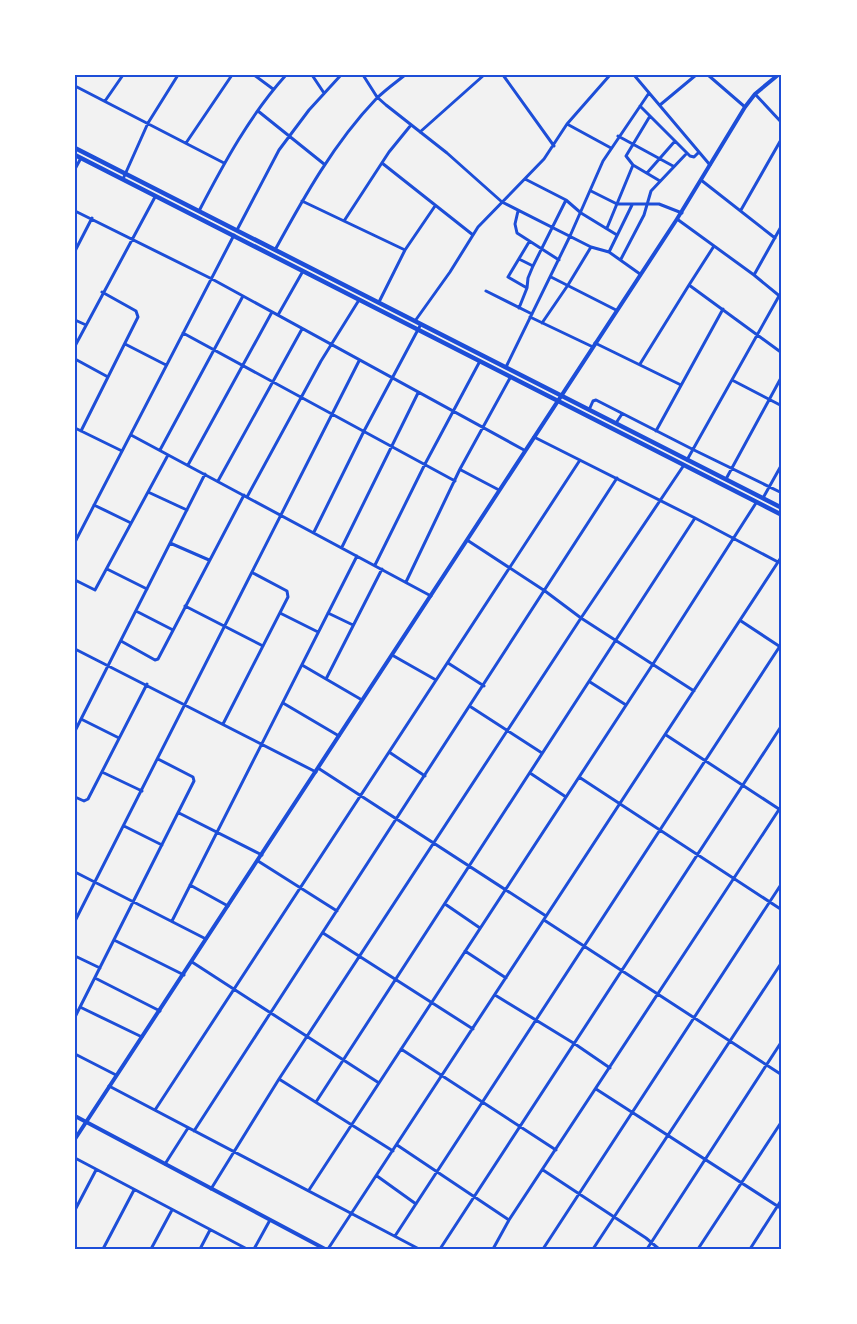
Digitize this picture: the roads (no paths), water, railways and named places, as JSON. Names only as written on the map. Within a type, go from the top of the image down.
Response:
[{"type":"main road","points":[[75,148],[156,195],[275,250],[379,302],[480,361],[560,399],[782,514]]},
{"type":"main road","points":[[75,155],[199,211],[346,294],[506,367],[560,399],[616,423],[685,463],[726,479],[782,508]]},
{"type":"main road","points":[[346,294],[349,288]]},
{"type":"street","points":[[105,101],[123,75]]},
{"type":"street","points":[[124,176],[148,123],[178,75]]},
{"type":"street","points":[[186,143],[232,75]]},
{"type":"street","points":[[255,75],[273,89]]},
{"type":"street","points":[[199,211],[224,163],[273,89],[286,75]]},
{"type":"street","points":[[312,75],[324,93]]},
{"type":"street","points":[[76,540],[266,173],[289,136],[341,75]]},
{"type":"street","points":[[363,75],[377,97],[502,202],[591,247],[609,252],[640,274]]},
{"type":"street","points":[[275,250],[324,164],[377,97],[405,75]]},
{"type":"street","points":[[420,132],[484,75]]},
{"type":"street","points":[[503,75],[554,146]]},
{"type":"street","points":[[415,321],[450,272],[472,235],[554,146],[567,124],[610,75]]},
{"type":"street","points":[[634,75],[710,165]]},
{"type":"street","points":[[660,105],[696,75]]},
{"type":"street","points":[[708,75],[745,107]]},
{"type":"street","points":[[75,1139],[616,310],[682,213],[745,107],[755,94],[778,75]]},
{"type":"street","points":[[75,86],[224,163]]},
{"type":"street","points":[[506,367],[581,213],[598,170],[618,136],[649,93]]},
{"type":"street","points":[[755,94],[782,123]]},
{"type":"street","points":[[640,106],[687,153],[694,157],[699,153]]},
{"type":"street","points":[[258,111],[324,164]]},
{"type":"street","points":[[650,117],[626,156],[633,165],[660,181]]},
{"type":"street","points":[[567,124],[611,148]]},
{"type":"street","points":[[344,221],[382,163],[411,125]]},
{"type":"street","points":[[618,136],[673,166]]},
{"type":"street","points":[[741,210],[782,138]]},
{"type":"street","points":[[647,173],[675,141]]},
{"type":"street","points":[[621,260],[644,215],[651,191],[687,153]]},
{"type":"street","points":[[75,169],[81,158]]},
{"type":"street","points":[[382,163],[472,235]]},
{"type":"street","points":[[607,228],[633,165]]},
{"type":"street","points":[[525,179],[566,200],[581,213],[617,235]]},
{"type":"street","points":[[701,180],[775,238]]},
{"type":"street","points":[[591,190],[617,204],[659,204],[682,213]]},
{"type":"street","points":[[75,346],[156,195]]},
{"type":"street","points":[[519,308],[533,266],[566,200]]},
{"type":"street","points":[[302,201],[405,250]]},
{"type":"street","points":[[609,252],[632,204]]},
{"type":"street","points":[[379,302],[405,250],[435,206]]},
{"type":"street","points":[[75,211],[212,279],[525,450]]},
{"type":"street","points":[[518,211],[515,224],[520,236],[559,260]]},
{"type":"street","points":[[75,250],[92,218]]},
{"type":"street","points":[[211,1189],[359,956],[694,450],[757,334],[780,297],[754,275],[677,219]]},
{"type":"street","points":[[754,275],[782,225]]},
{"type":"street","points":[[527,288],[509,278],[529,242]]},
{"type":"street","points":[[640,364],[714,246]]},
{"type":"street","points":[[542,323],[591,247]]},
{"type":"street","points":[[519,259],[533,266]]},
{"type":"street","points":[[278,315],[303,271]]},
{"type":"street","points":[[550,277],[616,310]]},
{"type":"street","points":[[690,285],[782,353]]},
{"type":"street","points":[[486,291],[542,323],[640,364],[681,385]]},
{"type":"street","points":[[81,431],[139,314],[102,292]]},
{"type":"street","points":[[160,450],[243,296]]},
{"type":"street","points":[[121,641],[157,660],[209,560],[359,300]]},
{"type":"street","points":[[656,431],[723,309]]},
{"type":"street","points":[[188,465],[272,312]]},
{"type":"street","points":[[75,320],[86,325]]},
{"type":"street","points":[[314,532],[419,327]]},
{"type":"street","points":[[218,481],[302,328]]},
{"type":"street","points":[[183,333],[455,481]]},
{"type":"street","points":[[125,344],[166,365]]},
{"type":"street","points":[[75,360],[108,377]]},
{"type":"street","points":[[75,921],[359,361]]},
{"type":"street","points":[[375,565],[480,361]]},
{"type":"street","points":[[726,479],[782,376]]},
{"type":"street","points":[[406,582],[460,470],[511,377]]},
{"type":"street","points":[[732,380],[782,406]]},
{"type":"street","points":[[342,547],[418,393]]},
{"type":"street","points":[[589,410],[593,401],[596,400],[782,493]]},
{"type":"street","points":[[616,423],[622,414]]},
{"type":"street","points":[[75,428],[122,451]]},
{"type":"street","points":[[131,435],[431,596]]},
{"type":"street","points":[[533,437],[696,518],[778,562]]},
{"type":"street","points":[[75,580],[94,591],[168,454]]},
{"type":"street","points":[[155,1110],[580,460]]},
{"type":"street","points":[[763,498],[782,464]]},
{"type":"street","points":[[460,470],[499,490]]},
{"type":"street","points":[[75,731],[205,474]]},
{"type":"street","points":[[194,1131],[617,478]]},
{"type":"street","points":[[148,492],[187,510]]},
{"type":"street","points":[[309,1190],[757,502]]},
{"type":"street","points":[[94,505],[131,523]]},
{"type":"street","points":[[315,1102],[696,518]]},
{"type":"street","points":[[467,540],[545,591],[581,618],[694,691]]},
{"type":"street","points":[[171,543],[209,560]]},
{"type":"street","points":[[172,921],[357,556]]},
{"type":"street","points":[[75,1116],[326,1249],[352,1214],[782,556]]},
{"type":"street","points":[[326,679],[382,568]]},
{"type":"street","points":[[107,569],[147,589]]},
{"type":"street","points":[[223,724],[288,597],[288,592],[253,573]]},
{"type":"street","points":[[185,606],[263,646]]},
{"type":"street","points":[[136,611],[173,630]]},
{"type":"street","points":[[280,613],[318,633]]},
{"type":"street","points":[[328,613],[353,625]]},
{"type":"street","points":[[395,1236],[781,647],[741,621]]},
{"type":"street","points":[[75,649],[317,770],[361,795],[505,889],[621,971],[782,1075]]},
{"type":"street","points":[[392,655],[436,680]]},
{"type":"street","points":[[448,663],[484,686]]},
{"type":"street","points":[[302,665],[362,700]]},
{"type":"street","points":[[590,682],[626,705]]},
{"type":"street","points":[[75,797],[86,800],[147,684]]},
{"type":"street","points":[[283,703],[339,736]]},
{"type":"street","points":[[470,706],[542,753]]},
{"type":"street","points":[[81,719],[119,738]]},
{"type":"street","points":[[440,1249],[782,725]]},
{"type":"street","points":[[493,1249],[509,1220],[781,808],[666,735]]},
{"type":"street","points":[[389,752],[425,776]]},
{"type":"street","points":[[75,1017],[195,779],[158,759]]},
{"type":"street","points":[[102,772],[141,791]]},
{"type":"street","points":[[530,773],[566,797]]},
{"type":"street","points":[[579,777],[782,910]]},
{"type":"street","points":[[179,813],[262,855]]},
{"type":"street","points":[[124,826],[162,845]]},
{"type":"street","points":[[258,861],[337,911]]},
{"type":"street","points":[[75,872],[207,939]]},
{"type":"street","points":[[543,1249],[782,883]]},
{"type":"street","points":[[190,885],[229,906]]},
{"type":"street","points":[[444,904],[480,928]]},
{"type":"street","points":[[323,933],[473,1029]]},
{"type":"street","points":[[114,940],[184,975]]},
{"type":"street","points":[[465,951],[506,978]]},
{"type":"street","points":[[75,956],[100,968]]},
{"type":"street","points":[[192,962],[379,1083]]},
{"type":"street","points":[[593,1249],[782,962]]},
{"type":"street","points":[[95,978],[160,1011]]},
{"type":"street","points":[[495,995],[610,1068]]},
{"type":"street","points":[[80,1007],[142,1037]]},
{"type":"street","points":[[647,1249],[782,1041]]},
{"type":"street","points":[[401,1048],[556,1150]]},
{"type":"street","points":[[75,1054],[116,1075]]},
{"type":"street","points":[[279,1079],[393,1151]]},
{"type":"street","points":[[109,1086],[419,1249]]},
{"type":"street","points":[[596,1089],[782,1209]]},
{"type":"street","points":[[698,1249],[782,1121]]},
{"type":"street","points":[[165,1164],[188,1128]]},
{"type":"street","points":[[397,1145],[509,1220]]},
{"type":"street","points":[[75,1158],[247,1249]]},
{"type":"street","points":[[75,1210],[96,1170]]},
{"type":"street","points":[[543,1170],[614,1216],[659,1249]]},
{"type":"street","points":[[376,1176],[416,1204]]},
{"type":"street","points":[[103,1249],[134,1190]]},
{"type":"street","points":[[750,1249],[782,1199]]},
{"type":"street","points":[[151,1249],[172,1210]]},
{"type":"street","points":[[254,1249],[270,1220]]},
{"type":"street","points":[[200,1249],[210,1230]]}]
